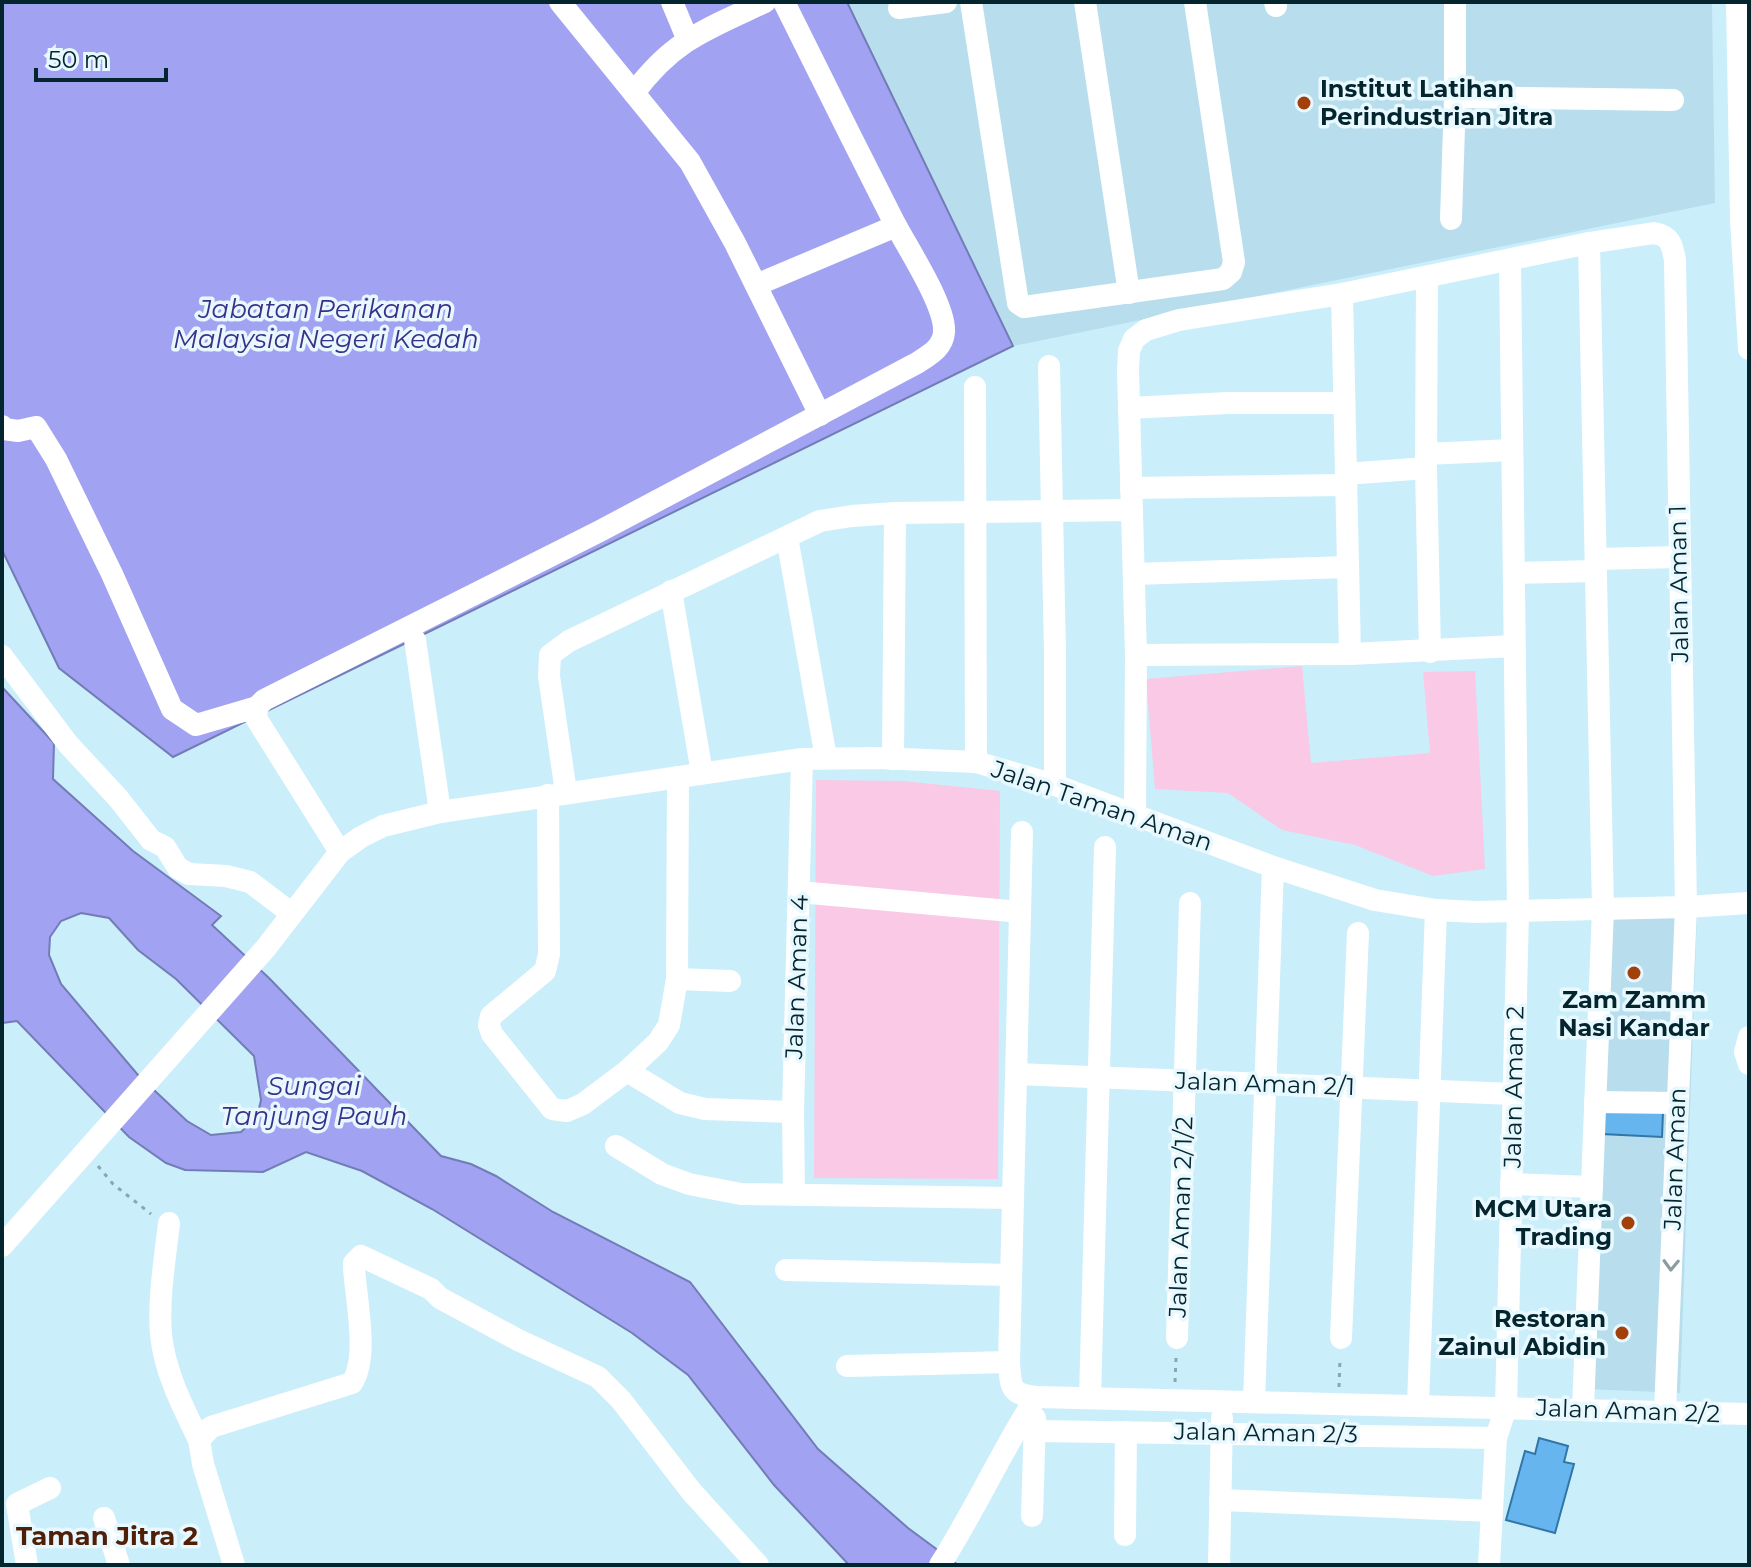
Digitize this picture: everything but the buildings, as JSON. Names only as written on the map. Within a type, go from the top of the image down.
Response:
[{"type":"street","points":[[560,2],[690,162],[756,285],[820,415]]},
{"type":"street","points":[[672,2],[687,38]]},
{"type":"street","points":[[634,93],[650,70],[687,38],[765,2]]},
{"type":"street","points":[[2,426],[18,431],[36,427],[56,459],[112,574],[172,709],[196,725],[257,707],[264,700],[586,538],[917,363],[942,343],[945,330],[935,298],[784,2]]},
{"type":"street","points":[[899,8],[946,2]]},
{"type":"street","points":[[971,2],[1018,303],[1024,307],[1223,279],[1231,272],[1234,262],[1195,2]]},
{"type":"street","points":[[1085,2],[1129,293]]},
{"type":"street","points":[[1451,219],[1455,2]]},
{"type":"street","points":[[1737,2],[1749,349]]},
{"type":"street","points":[[1455,97],[1673,100]]},
{"type":"street","points":[[756,285],[896,226]]},
{"type":"street","name":"Jalan Aman 1","points":[[1589,243],[1654,233],[1670,240],[1675,260],[1686,907]]},
{"type":"street","points":[[1135,814],[1136,655],[1129,408],[1129,351],[1134,339],[1146,330],[1179,320],[1342,294],[1589,243],[1603,909],[1583,1409]]},
{"type":"street","name":"Jalan Aman 2","points":[[1489,1565],[1496,1438],[1506,1407],[1518,912],[1510,261]]},
{"type":"street","points":[[1427,278],[1426,461],[1430,652]]},
{"type":"street","points":[[1342,294],[1350,654]]},
{"type":"street","points":[[1049,366],[1055,785]]},
{"type":"street","points":[[975,387],[976,762]]},
{"type":"street","points":[[1129,408],[1228,403],[1344,403]]},
{"type":"street","points":[[678,777],[677,979],[669,1025],[658,1042],[627,1071],[583,1104],[567,1111],[552,1109],[492,1034],[489,1025],[491,1016],[545,971],[549,954],[557,794],[550,655],[569,641],[820,521],[895,513],[1053,511],[1132,499],[1346,480],[1426,461],[1512,450]]},
{"type":"street","points":[[893,759],[895,513]]},
{"type":"street","points":[[787,537],[826,758]]},
{"type":"street","points":[[1514,573],[1678,557]]},
{"type":"street","points":[[1134,574],[1348,567]]},
{"type":"street","points":[[671,591],[702,773]]},
{"type":"street","points":[[415,640],[440,812]]},
{"type":"street","points":[[1136,655],[1350,654],[1514,646]]},
{"type":"street","points":[[2,656],[68,744],[118,798],[151,840],[165,847],[178,868],[189,874],[226,876],[250,882],[291,913]]},
{"type":"street","points":[[257,707],[256,718],[340,852]]},
{"type":"street","name":"Jalan Taman Aman","points":[[2,1246],[265,949],[340,852],[383,826],[440,812],[802,759],[976,762],[1055,785],[1273,867],[1375,900],[1436,910],[1518,912],[1749,903]]},
{"type":"street","name":"Jalan Aman 4","points":[[794,1195],[793,1112],[802,759]]},
{"type":"street","points":[[1022,832],[1009,1362],[1010,1383],[1014,1391],[1036,1397]]},
{"type":"street","points":[[1090,1398],[1105,847]]},
{"type":"street","points":[[1254,1402],[1273,867]]},
{"type":"street","points":[[799,892],[1020,912]]},
{"type":"street","name":"Jalan Aman 2/1/2","points":[[1177,1338],[1190,903]]},
{"type":"street","name":"Jalan Aman","points":[[1665,1411],[1686,907]]},
{"type":"street","points":[[1418,1405],[1436,910]]},
{"type":"street","points":[[1341,1338],[1358,933]]},
{"type":"street","points":[[677,979],[730,981]]},
{"type":"street","points":[[1749,1037],[1745,1052],[1749,1064]]},
{"type":"street","points":[[627,1071],[680,1103],[705,1109],[793,1112]]},
{"type":"street","name":"Jalan Aman 2/1","points":[[1016,1074],[1513,1094]]},
{"type":"street","points":[[1595,1102],[1677,1103]]},
{"type":"street","points":[[616,1146],[662,1174],[689,1184],[741,1194],[1013,1198]]},
{"type":"street","points":[[1511,1184],[1592,1187]]},
{"type":"street","points":[[169,1223],[161,1335],[173,1384],[199,1440],[203,1464],[234,1565]]},
{"type":"street","points":[[199,1440],[211,1427],[352,1383],[358,1374],[361,1358],[354,1268],[354,1263],[361,1256],[431,1289],[440,1298],[518,1340],[598,1377],[621,1400],[691,1491],[758,1565]]},
{"type":"street","points":[[786,1270],[1011,1275]]},
{"type":"street","points":[[847,1366],[1009,1362]]},
{"type":"street","points":[[1032,1516],[1036,1397]]},
{"type":"street","points":[[940,1565],[967,1523],[1003,1451],[1036,1397]]},
{"type":"street","name":"Jalan Aman 2/2","points":[[1036,1397],[1749,1414]]},
{"type":"street","points":[[1219,1565],[1223,1401]]},
{"type":"street","name":"Jalan Aman 2/3","points":[[1035,1431],[1496,1438]]},
{"type":"street","points":[[1125,1535],[1126,1432]]},
{"type":"street","points":[[27,1565],[17,1504],[50,1488]]},
{"type":"street","points":[[1220,1500],[1492,1511]]},
{"type":"street","points":[[104,1518],[119,1565]]},
{"type":"path","points":[[92,1143],[113,1184],[143,1210],[169,1223]]},
{"type":"path","points":[[1174,1400],[1177,1338]]},
{"type":"path","points":[[1338,1403],[1341,1338]]},
{"type":"shaded area","name":"Institut Latihan Perindustrian Jitra","points":[[847,2],[1712,2],[1715,203],[1013,346]]},
{"type":"shaded area","points":[[1302,666],[1311,763],[1430,753],[1423,672],[1475,671],[1485,869],[1433,876],[1355,845],[1282,830],[1228,793],[1155,789],[1146,679]]},
{"type":"shaded area","points":[[816,780],[903,781],[1000,791],[998,1179],[814,1178]]},
{"type":"shaded area","points":[[1604,911],[1697,914],[1680,1393],[1586,1389]]},
{"type":"water","name":"Jabatan Perikanan Malaysia Negeri Kedah","points":[[2,2],[847,2],[1013,346],[173,757],[59,668],[2,550]]},
{"type":"water","name":"Sungai Tanjung Pauh","points":[[2,687],[54,743],[53,779],[133,851],[221,916],[212,925],[269,978],[441,1156],[471,1164],[496,1176],[553,1212],[690,1282],[818,1449],[908,1528],[958,1565],[849,1565],[774,1485],[688,1375],[632,1333],[432,1209],[362,1171],[306,1152],[263,1172],[185,1170],[166,1163],[129,1137],[17,1021],[2,1023]],"holes":[[[81,913],[109,918],[138,950],[176,979],[254,1056],[261,1100],[257,1117],[241,1132],[211,1135],[187,1121],[138,1075],[61,984],[49,955],[50,937],[61,921]]]},
{"type":"place","name":"Institut Latihan Perindustrian Jitra","points":[[1304,103]]},
{"type":"place","name":"Zam Zamm Nasi Kandar","points":[[1634,973]]},
{"type":"place","name":"MCM Utara Trading","points":[[1628,1223]]},
{"type":"place","name":"Restoran Zainul Abidin","points":[[1622,1333]]},
{"type":"district","name":"Taman Jitra 2","points":[[107,1536]]}]
